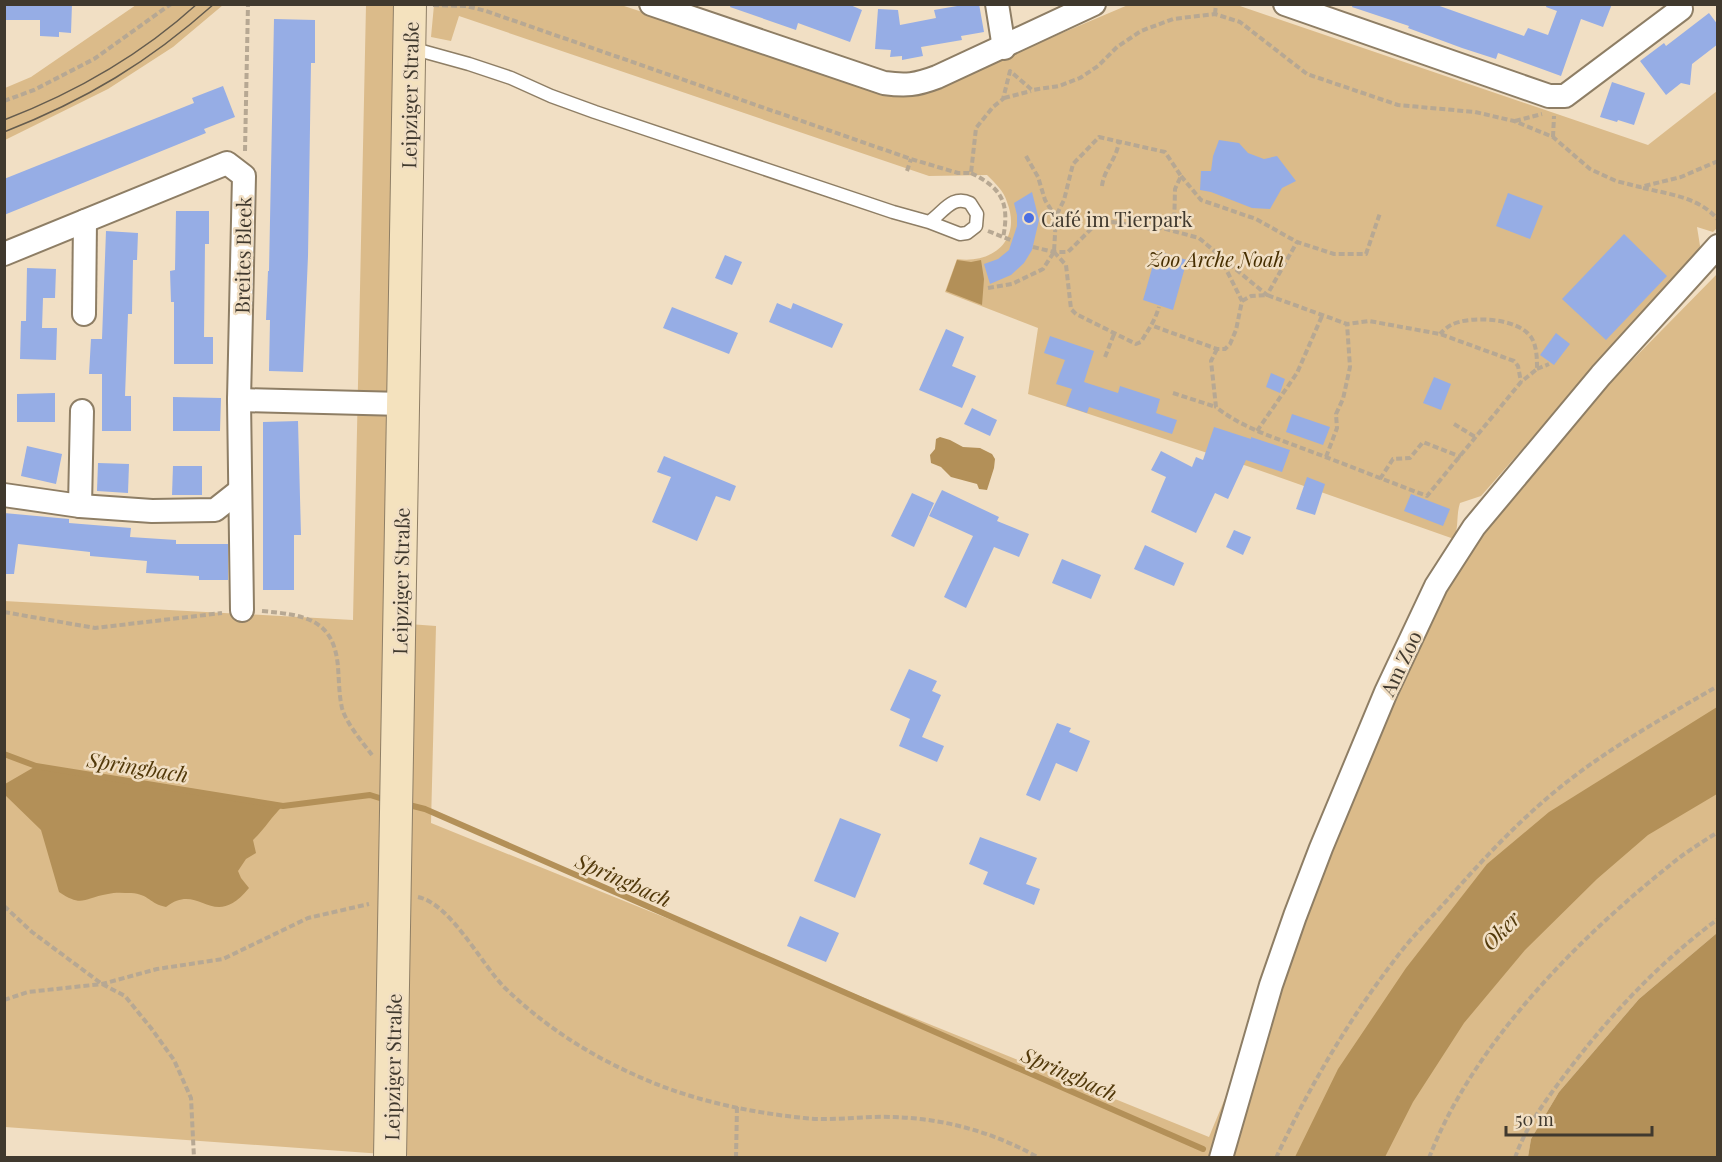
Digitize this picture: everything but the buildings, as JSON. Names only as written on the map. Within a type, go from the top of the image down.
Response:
[{"type":"street","name":"Leipziger Straße","points":[[390,1158],[396,899],[391,787],[403,404],[410,4]]},
{"type":"street","points":[[651,4],[902,86],[918,84],[937,77],[1004,48],[1094,4]]},
{"type":"street","points":[[997,4],[1004,48]]},
{"type":"street","points":[[1285,4],[1548,96],[1557,97],[1565,96],[1682,6]]},
{"type":"street","name":"Breites Bleek","points":[[4,254],[227,163],[244,176],[239,400],[242,610]]},
{"type":"street","points":[[84,314],[85,221]]},
{"type":"street","name":"Am Zoo","points":[[1221,1158],[1271,985],[1294,916],[1377,714],[1436,586],[1474,527],[1601,375],[1718,246]]},
{"type":"street","points":[[239,400],[403,404]]},
{"type":"street","points":[[80,506],[82,411]]},
{"type":"street","points":[[4,495],[80,506],[152,511],[215,510],[239,491]]},
{"type":"lane","points":[[409,47],[512,78],[551,96],[595,112],[960,234],[967,233],[976,226],[977,214],[975,208],[964,200],[951,202],[929,222]]},
{"type":"path","points":[[4,101],[34,90],[94,59],[171,4]]},
{"type":"path","points":[[244,176],[248,4]]},
{"type":"path","points":[[1215,14],[1216,4]]},
{"type":"path","points":[[428,5],[466,6],[486,11],[911,159],[958,172],[971,173],[987,181],[1000,194],[1006,214],[1003,237]]},
{"type":"path","points":[[971,173],[976,128],[993,107],[1003,99],[1032,90],[1059,86],[1080,78],[1098,66],[1117,47],[1141,31],[1173,19],[1215,14],[1240,22],[1307,74],[1398,105],[1475,112],[1514,121],[1553,137],[1590,169],[1616,181],[1672,194],[1697,203],[1718,220]]},
{"type":"path","points":[[1003,99],[1010,71],[1032,90]]},
{"type":"path","points":[[988,288],[1012,284],[1043,269],[1054,252],[1056,216],[1064,200],[1073,164],[1099,137],[1165,152],[1201,200],[1256,219],[1297,242],[1334,254],[1366,254],[1380,213]]},
{"type":"path","points":[[1102,186],[1105,172],[1116,156],[1119,141]]},
{"type":"path","points":[[1026,156],[1038,177],[1045,200],[1056,216]]},
{"type":"path","points":[[907,171],[911,159]]},
{"type":"path","points":[[1640,187],[1682,177],[1718,161]]},
{"type":"path","points":[[1174,231],[1175,189],[1181,176]]},
{"type":"path","points":[[1033,247],[1054,252],[1068,252],[1086,234],[1102,224],[1113,222],[1152,230],[1162,228],[1174,231],[1199,238],[1267,295],[1347,324],[1369,321],[1440,334],[1514,361],[1518,366],[1521,382]]},
{"type":"path","points":[[976,226],[1013,241]]},
{"type":"path","points":[[1267,295],[1297,242]]},
{"type":"path","points":[[1054,252],[1066,266],[1071,309],[1076,314],[1114,334],[1136,344],[1141,342],[1153,326],[1159,307]]},
{"type":"path","points":[[1153,326],[1217,349],[1225,349],[1230,344],[1236,330],[1242,301],[1219,255]]},
{"type":"path","points":[[1242,301],[1251,296],[1267,295]]},
{"type":"path","points":[[1257,430],[1297,373],[1322,316]]},
{"type":"path","points":[[1440,334],[1452,325],[1474,320],[1512,324],[1530,337],[1537,354],[1537,369]]},
{"type":"path","points":[[1326,457],[1337,428],[1336,414],[1343,399],[1350,367],[1347,324]]},
{"type":"path","points":[[1105,357],[1114,334]]},
{"type":"path","points":[[1216,407],[1211,361],[1217,349]]},
{"type":"path","points":[[1173,393],[1216,407],[1226,416],[1257,430],[1427,496],[1521,382],[1537,369],[1549,364]]},
{"type":"path","points":[[1454,424],[1477,438]]},
{"type":"path","points":[[1380,479],[1393,459],[1410,458],[1423,442],[1461,457]]},
{"type":"path","points":[[4,612],[95,628],[242,610],[290,614],[323,626],[334,643],[336,651],[342,710],[391,787]]},
{"type":"path","points":[[1276,1158],[1324,1062],[1361,1006],[1404,948],[1501,841],[1557,790],[1598,759],[1637,733],[1718,686]]},
{"type":"path","points":[[1429,1158],[1441,1126],[1486,1054],[1545,981],[1607,920],[1670,865],[1718,832]]},
{"type":"path","points":[[4,1000],[28,992],[102,984],[157,969],[223,959],[308,918],[396,899],[416,897],[434,903],[447,915],[503,986],[529,1009],[566,1037],[602,1059],[666,1088],[737,1107],[805,1118],[892,1117],[936,1120],[968,1128],[1013,1145],[1039,1158]]},
{"type":"path","points":[[4,906],[32,932],[102,984],[125,996],[174,1060],[191,1098],[194,1158]]},
{"type":"path","points":[[1515,1158],[1520,1142],[1551,1093],[1600,1029],[1642,982],[1675,952],[1718,919]]},
{"type":"path","points":[[736,1158],[737,1107]]},
{"type":"path","points":[[1100,1158],[1107,1158]]},
{"type":"green space","points":[[136,5],[223,5],[173,47],[108,89],[5,140],[5,88],[31,77]]},
{"type":"green space","points":[[366,5],[411,5],[395,623],[436,626],[431,823],[1209,1137],[1344,810],[1406,667],[1476,536],[1603,390],[1717,274],[1717,933],[1639,999],[1559,1092],[1531,1139],[1528,1157],[439,1158],[5,1127],[4,601],[353,620]]},
{"type":"green space","name":"Zoo Arche Noah","points":[[434,5],[621,5],[886,92],[923,92],[1128,5],[1237,5],[1648,145],[1717,91],[1717,228],[1713,232],[1697,227],[1701,252],[1610,350],[1481,496],[1460,503],[1454,539],[1247,466],[1028,394],[1038,328],[945,292],[957,259],[982,258],[993,253],[1001,247],[1011,228],[1011,216],[1006,198],[987,175],[929,176],[459,16],[451,41],[431,37]]},
{"type":"water","points":[[957,260],[971,262],[981,260],[984,279],[982,305],[946,291]]},
{"type":"water","points":[[940,437],[963,447],[980,448],[992,454],[995,459],[994,468],[987,490],[979,489],[977,484],[951,477],[941,467],[931,463],[930,455],[935,449],[936,439]]},
{"type":"water","name":"Oker","points":[[1717,707],[1717,794],[1648,835],[1597,879],[1525,950],[1464,1023],[1413,1102],[1385,1157],[1295,1157],[1338,1069],[1406,968],[1487,864],[1549,812]]},
{"type":"water","points":[[36,766],[283,806],[253,840],[256,853],[246,859],[238,871],[249,888],[236,901],[215,907],[188,899],[178,900],[166,907],[142,895],[111,893],[78,901],[59,892],[41,830],[5,795],[5,784]]},
{"type":"water","points":[[1717,933],[1717,1157],[1528,1157],[1531,1139],[1559,1092],[1639,999]]},
{"type":"waterway","name":"Springbach","points":[[4,754],[36,766],[283,806],[370,795],[386,800]]},
{"type":"waterway","name":"Springbach","points":[[405,804],[425,809],[1203,1149]]},
{"type":"tram line","points":[[4,120],[56,98],[106,71],[153,40],[197,4]]},
{"type":"tram line","points":[[4,132],[62,107],[115,78],[141,62],[214,4]]},
{"type":"place","name":"Café im Tierpark","points":[[1029,218]]}]
